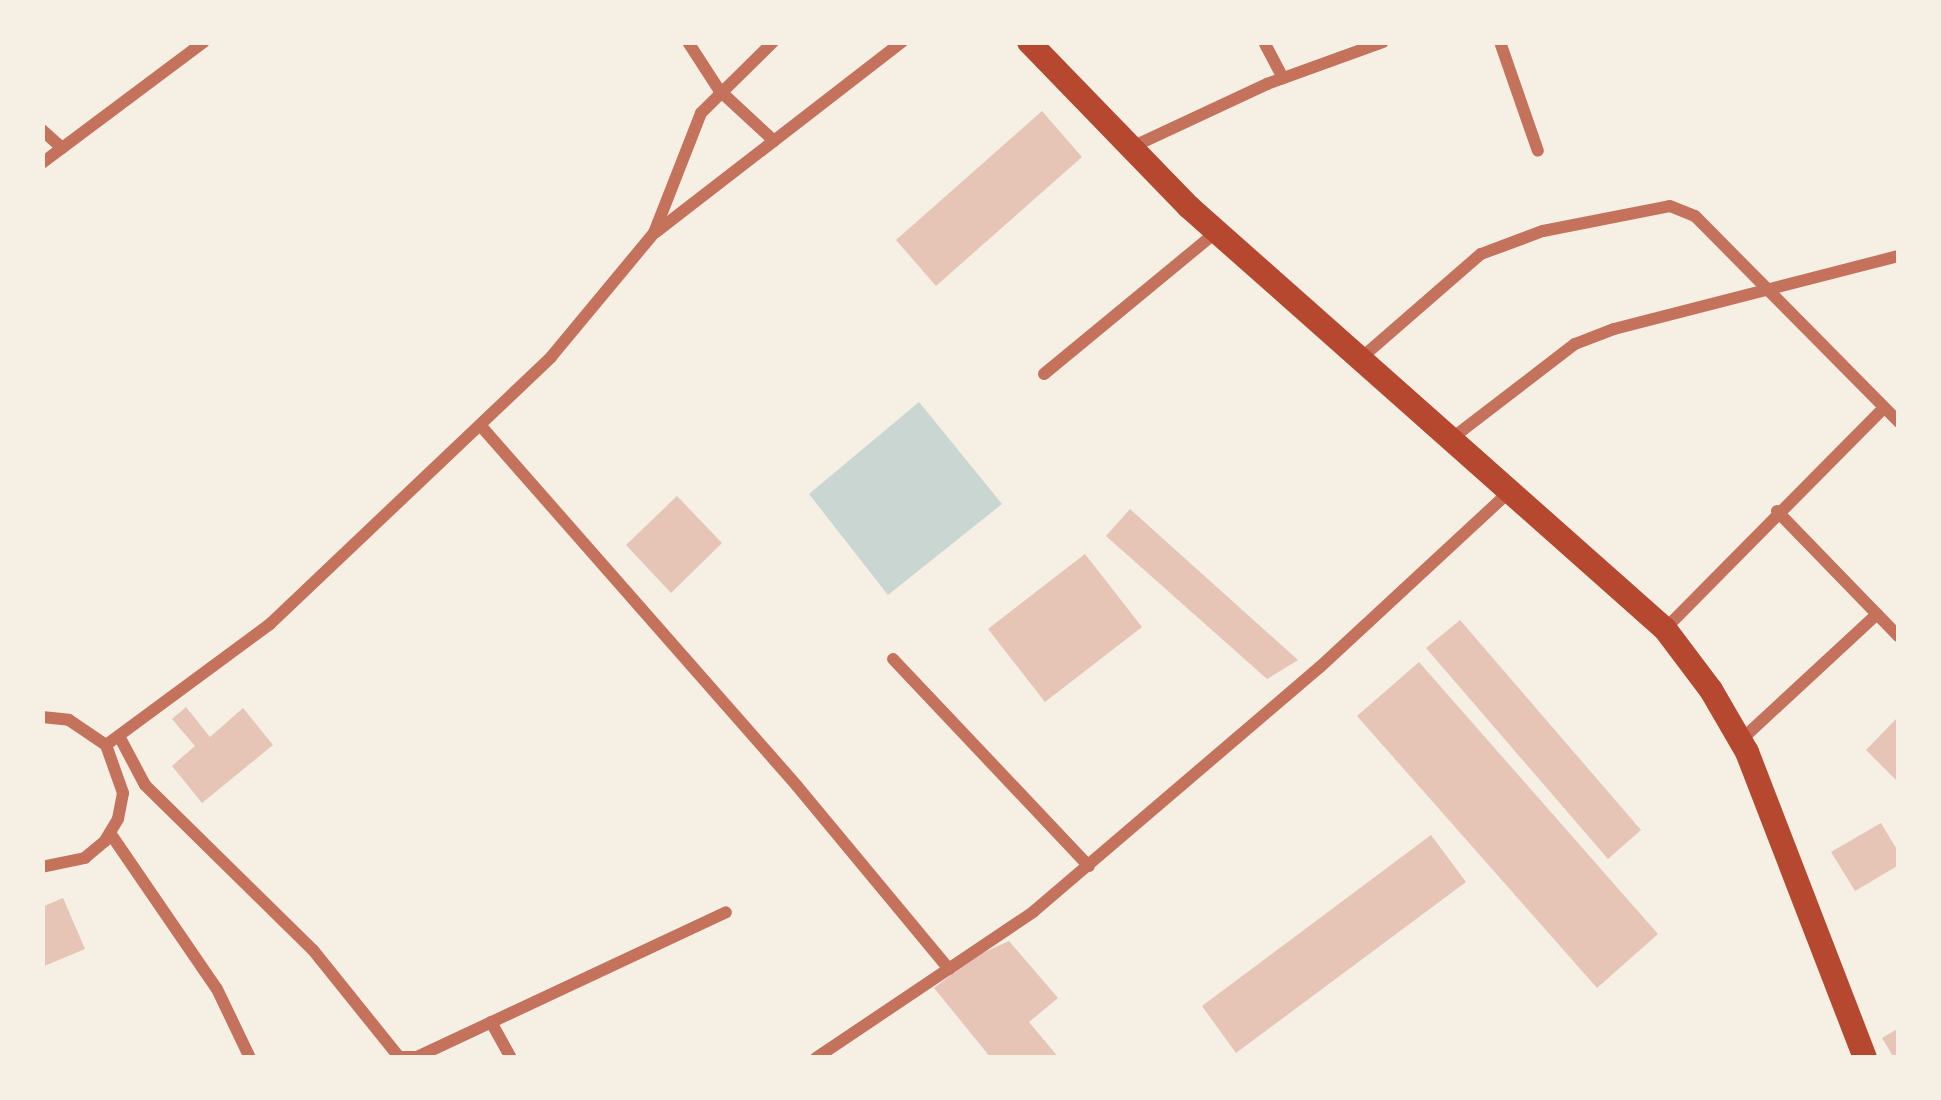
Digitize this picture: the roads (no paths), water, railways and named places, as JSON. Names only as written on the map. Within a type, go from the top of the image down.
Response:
[{"type":"highway","points":[[1029,42],[1216,232],[1665,629],[1741,741],[1865,1058]]},
{"type":"street","points":[[42,163],[204,42]]},
{"type":"street","points":[[688,42],[719,90],[774,141]]},
{"type":"street","points":[[654,233],[688,139],[719,90],[773,42]]},
{"type":"street","points":[[106,745],[270,624],[592,312],[654,233],[902,42]]},
{"type":"street","points":[[1264,42],[1283,78]]},
{"type":"street","points":[[1131,148],[1283,78],[1383,42]]},
{"type":"street","points":[[1500,42],[1538,151]]},
{"type":"street","points":[[42,130],[62,148]]},
{"type":"street","points":[[1360,359],[1481,254],[1543,232],[1648,206],[1670,206],[1695,216],[1899,422]]},
{"type":"street","points":[[1044,374],[1216,232]]},
{"type":"street","points":[[1451,439],[1564,349],[1614,328],[1772,292],[1899,256]]},
{"type":"street","points":[[1665,629],[1884,408]]},
{"type":"street","points":[[480,424],[797,786],[949,969]]},
{"type":"street","points":[[816,1058],[949,969],[1089,866],[1320,667],[1510,491]]},
{"type":"street","points":[[1777,511],[1899,637]]},
{"type":"street","points":[[1741,741],[1877,614]]},
{"type":"street","points":[[893,659],[1089,866]]},
{"type":"street","points":[[42,717],[70,720],[106,745],[123,794],[110,833],[85,858],[42,867]]},
{"type":"street","points":[[119,736],[146,785],[314,950],[399,1057],[417,1057],[726,912]]},
{"type":"street","points":[[110,833],[217,989],[250,1058]]},
{"type":"street","points":[[491,1022],[511,1058]]}]
